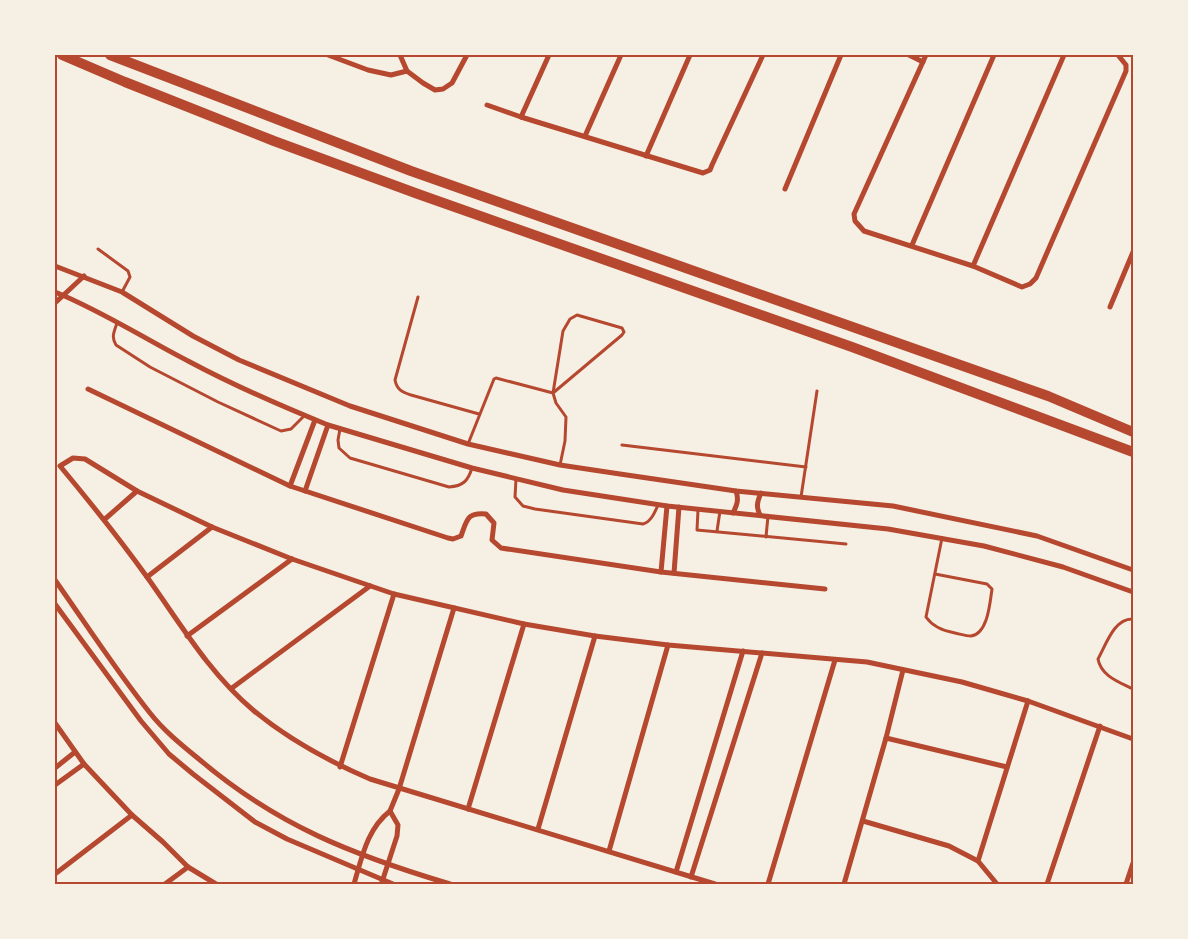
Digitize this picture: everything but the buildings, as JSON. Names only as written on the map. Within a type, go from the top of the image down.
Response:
[{"type":"highway","points":[[62,55],[179,104],[418,194],[852,347],[1133,452]]},
{"type":"highway","points":[[110,55],[411,171],[1039,393],[1133,432]]},
{"type":"street","points":[[328,55],[368,70],[390,75],[407,71]]},
{"type":"street","points":[[400,55],[407,71],[435,90],[443,89],[452,84],[467,55]]},
{"type":"street","points":[[521,117],[549,55]]},
{"type":"street","points":[[585,136],[620,55]]},
{"type":"street","points":[[646,156],[690,55]]},
{"type":"street","points":[[487,104],[521,117],[703,173],[710,170],[762,55]]},
{"type":"street","points":[[785,189],[841,55]]},
{"type":"street","points":[[909,55],[923,62]]},
{"type":"street","points":[[926,55],[854,214],[855,221],[864,230],[973,266],[1022,286],[1030,284],[1036,278],[1126,71],[1126,65],[1118,55]]},
{"type":"street","points":[[912,245],[994,55]]},
{"type":"street","points":[[973,266],[1064,55]]},
{"type":"street","points":[[1110,307],[1133,252]]},
{"type":"street","points":[[55,266],[122,292],[193,336],[240,360],[350,406],[468,444],[560,465],[736,491],[893,506],[1037,536],[1133,570]]},
{"type":"street","points":[[55,303],[84,276]]},
{"type":"street","points":[[55,292],[118,322],[190,362],[254,394],[315,420],[472,468],[563,490],[658,505],[888,529],[942,538],[984,546],[1063,567],[1133,592]]},
{"type":"street","points":[[88,389],[290,486],[454,539],[461,536],[470,516],[476,513],[486,514],[494,523],[492,540],[501,548],[661,572],[825,589]]},
{"type":"street","points":[[290,486],[315,420]]},
{"type":"street","points":[[305,491],[328,425]]},
{"type":"street","points":[[715,884],[399,789],[340,767],[293,740],[252,709],[211,667],[105,519],[57,467],[73,458],[85,459],[137,491],[212,527],[292,559],[394,594],[524,624],[595,636],[668,645],[867,662],[962,682],[1028,700],[1133,739]]},
{"type":"street","points":[[105,519],[137,491]]},
{"type":"street","points":[[733,513],[737,505],[738,497],[736,491]]},
{"type":"street","points":[[760,515],[757,508],[761,494]]},
{"type":"street","points":[[661,572],[667,506]]},
{"type":"street","points":[[674,573],[680,507]]},
{"type":"street","points":[[147,577],[212,527]]},
{"type":"street","points":[[188,636],[292,559]]},
{"type":"street","points":[[55,580],[151,715],[189,751],[234,788],[292,824],[363,856],[388,866],[450,884]]},
{"type":"street","points":[[232,688],[370,586]]},
{"type":"street","points":[[340,767],[394,594]]},
{"type":"street","points":[[55,604],[141,722],[169,754],[224,799],[256,822],[296,844],[382,882],[393,884]]},
{"type":"street","points":[[354,884],[371,831],[380,819],[390,811],[399,789],[454,608]]},
{"type":"street","points":[[468,809],[524,624]]},
{"type":"street","points":[[538,830],[595,636]]},
{"type":"street","points":[[609,851],[668,645]]},
{"type":"street","points":[[676,872],[743,651]]},
{"type":"street","points":[[691,877],[762,653]]},
{"type":"street","points":[[768,884],[835,660]]},
{"type":"street","points":[[844,884],[863,822],[903,670]]},
{"type":"street","points":[[978,861],[1028,700]]},
{"type":"street","points":[[141,722],[151,715]]},
{"type":"street","points":[[55,724],[84,764],[132,815],[188,867],[216,884]]},
{"type":"street","points":[[1047,884],[1100,726]]},
{"type":"street","points":[[886,738],[1007,767]]},
{"type":"street","points":[[55,768],[75,752]]},
{"type":"street","points":[[55,786],[84,764]]},
{"type":"street","points":[[382,882],[397,836],[398,825],[390,811]]},
{"type":"street","points":[[55,874],[132,815]]},
{"type":"street","points":[[863,822],[949,846],[978,861],[997,884]]},
{"type":"street","points":[[1126,884],[1133,863]]},
{"type":"street","points":[[165,884],[188,867]]},
{"type":"lane","points":[[98,249],[128,271],[130,276],[122,292]]},
{"type":"lane","points":[[418,297],[395,380],[396,387],[411,395],[479,414]]},
{"type":"lane","points":[[552,393],[622,335],[624,332],[622,328],[577,315],[570,319],[563,331],[552,393],[556,403],[566,416],[565,441],[560,465]]},
{"type":"lane","points":[[118,322],[113,334],[113,340],[116,345],[150,367],[218,402],[280,431],[291,430],[305,415]]},
{"type":"lane","points":[[468,444],[492,382],[496,378],[552,393]]},
{"type":"lane","points":[[801,497],[817,391]]},
{"type":"lane","points":[[340,429],[338,440],[342,453],[350,458],[395,472],[449,487],[464,484],[469,478],[472,468]]},
{"type":"lane","points":[[622,445],[806,467]]},
{"type":"lane","points":[[516,479],[515,497],[523,506],[535,509],[643,524],[647,523],[651,518],[658,505]]},
{"type":"lane","points":[[698,509],[697,530],[846,544]]},
{"type":"lane","points":[[717,532],[720,511]]},
{"type":"lane","points":[[766,536],[768,516]]},
{"type":"lane","points":[[935,574],[987,584],[992,589],[990,609],[978,633],[970,636],[948,632],[932,625],[926,617],[942,538]]},
{"type":"lane","points":[[1133,619],[1127,619],[1119,624],[1098,659],[1099,666],[1110,677],[1133,689]]}]
